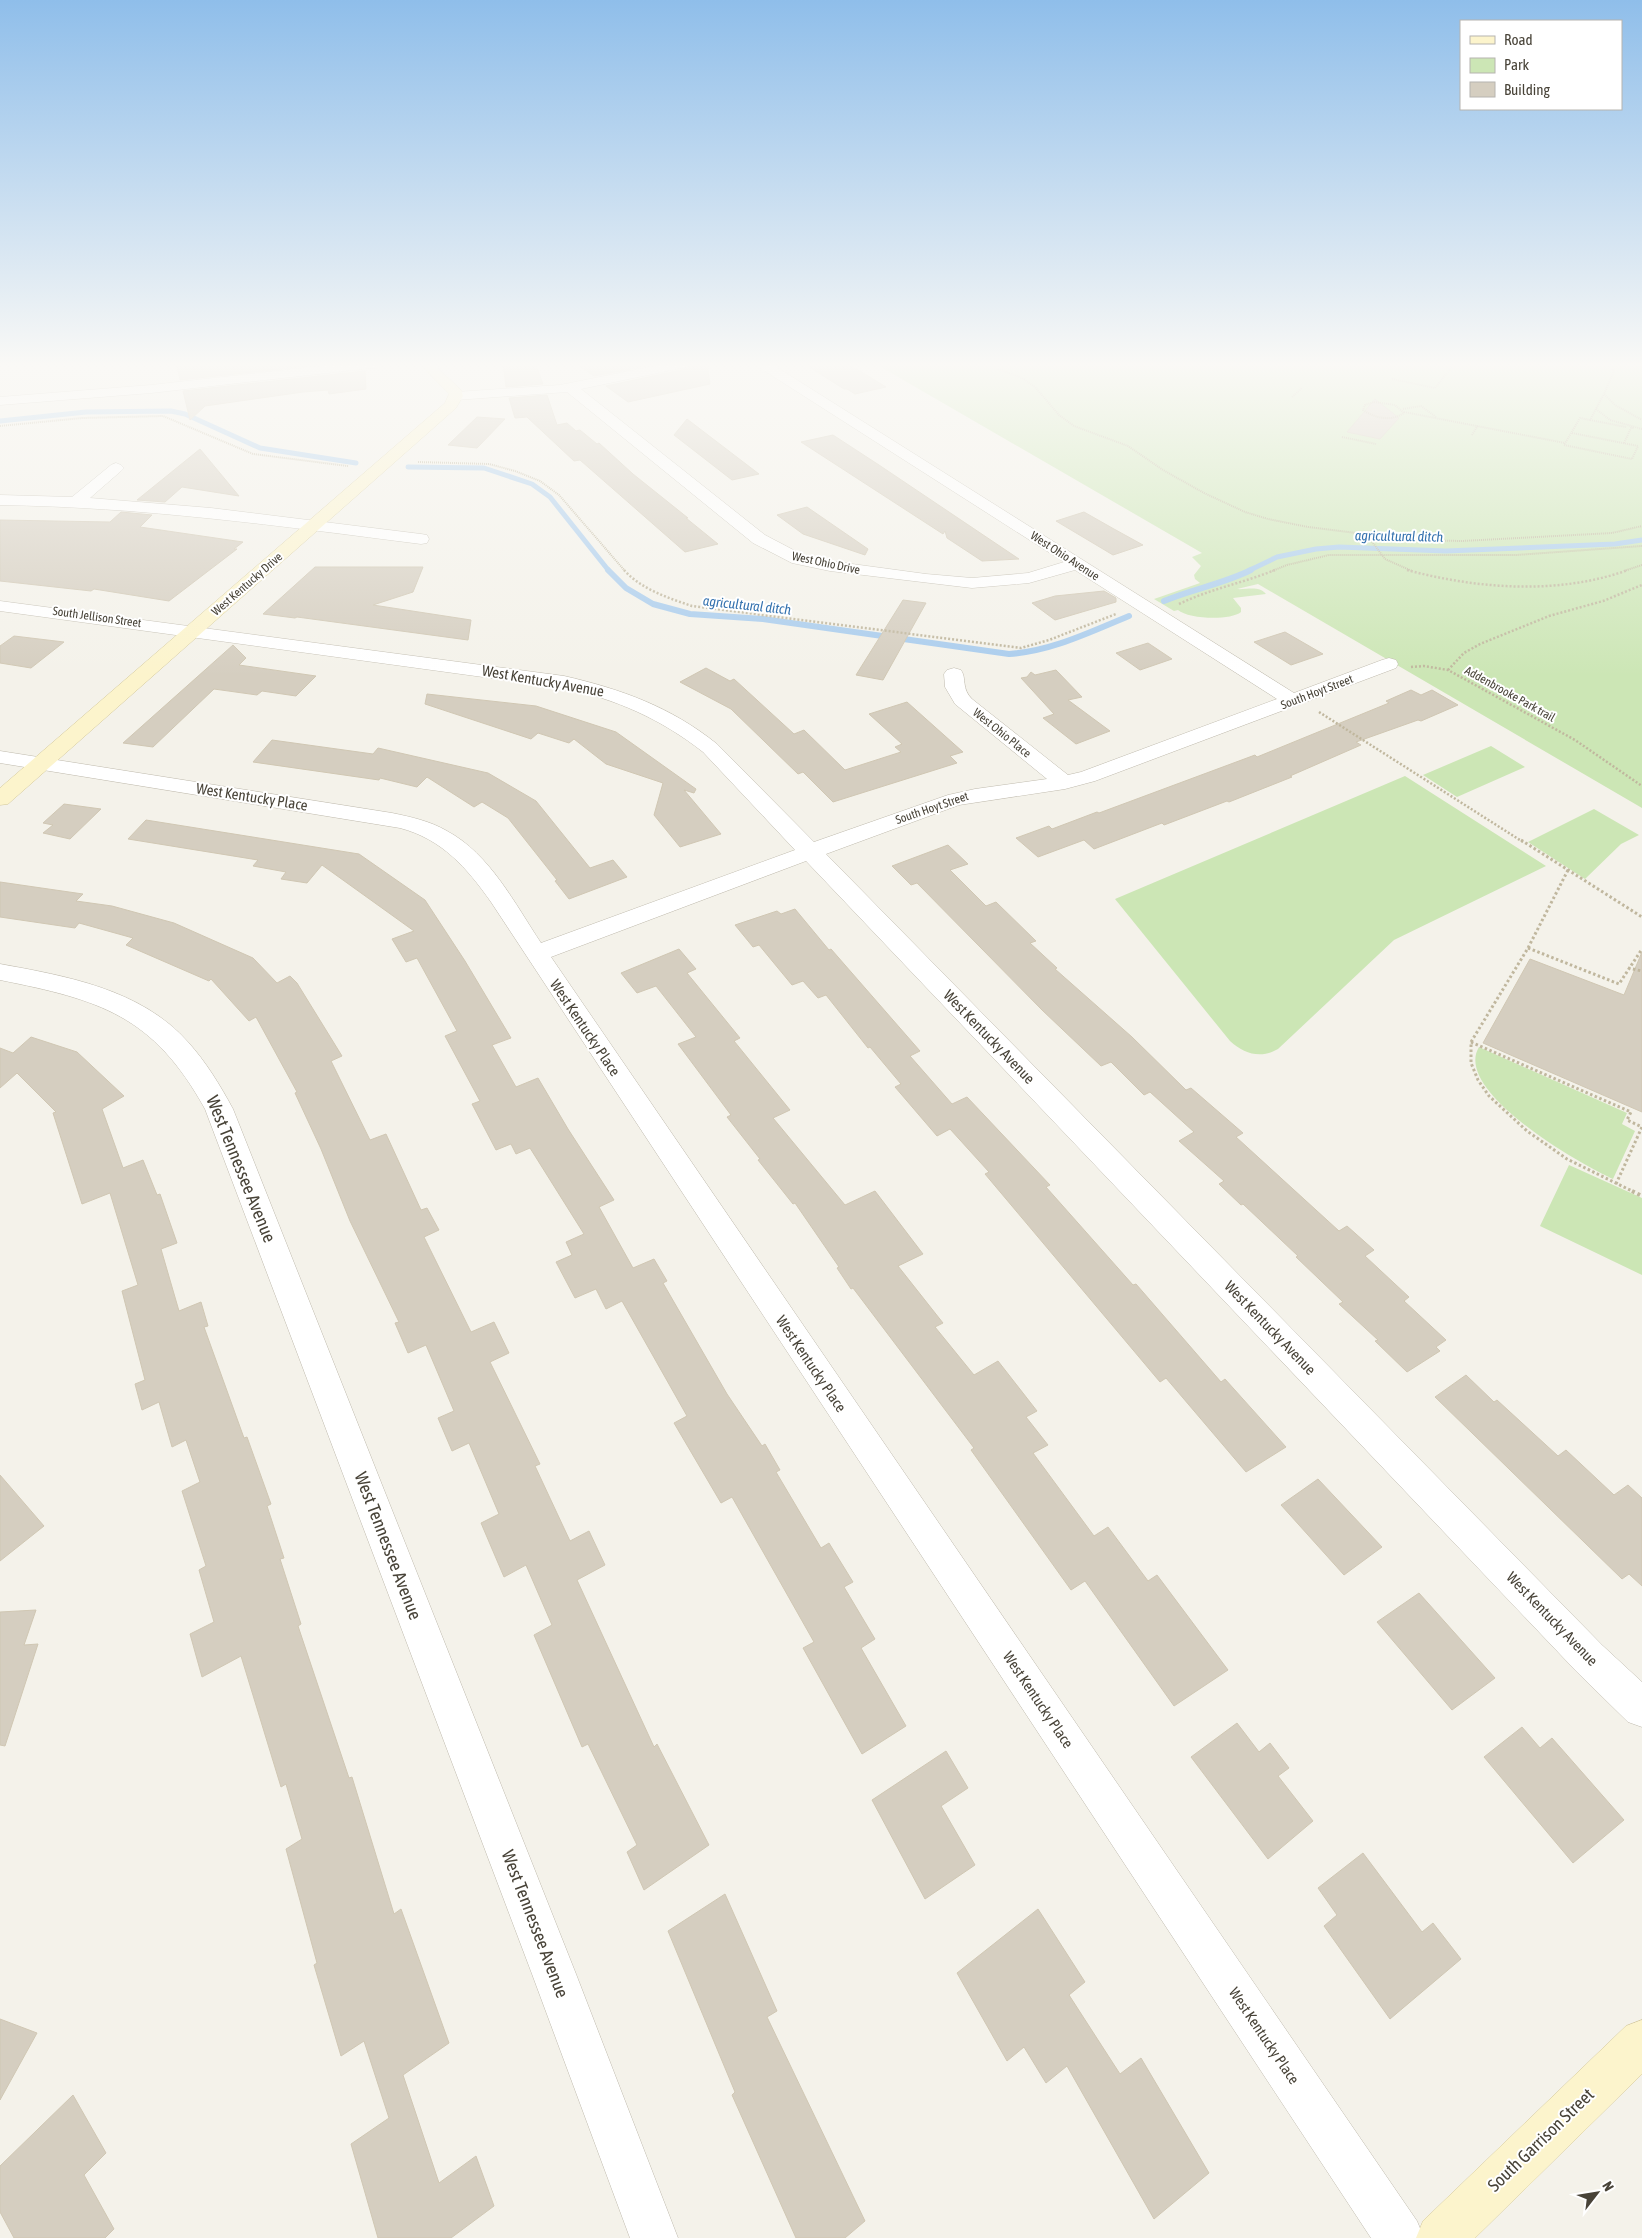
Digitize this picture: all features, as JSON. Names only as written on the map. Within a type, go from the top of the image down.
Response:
[{"type":"street","name":"West Kentucky Drive","points":[[0,799],[380,467]]},
{"type":"street","name":"West Ohio Drive","points":[[670,467],[759,539],[798,559],[840,568],[972,583],[1029,578],[1077,564]]},
{"type":"street","name":"West Ohio Avenue","points":[[926,467],[1155,614],[1296,700]]},
{"type":"street","points":[[76,502],[116,468]]},
{"type":"street","points":[[0,500],[76,502],[177,509],[421,539]]},
{"type":"street","name":"South Jellison Street","points":[[0,606],[194,630]]},
{"type":"street","name":"West Kentucky Avenue","points":[[194,630],[564,682],[615,694],[656,711],[697,737],[811,852],[1575,1644],[1642,1708]]},
{"type":"street","name":"South Hoyt Street","points":[[536,954],[964,796],[1065,783],[1116,768],[1296,700],[1398,666]]},
{"type":"street","name":"West Ohio Place","points":[[954,674],[952,684],[966,703],[1065,783]]},
{"type":"street","name":"West Kentucky Place","points":[[0,757],[392,820],[416,826],[440,836],[468,858],[536,954],[1400,2238]]},
{"type":"street","name":"West Tennessee Avenue","points":[[0,972],[76,988],[106,998],[138,1014],[174,1043],[196,1068],[208,1086],[219,1109],[654,2238]]},
{"type":"street","name":"South Garrison Street","points":[[1440,2238],[1642,2042]]},
{"type":"path","points":[[500,467],[535,478],[559,495],[631,578],[663,596],[692,606],[1021,648],[1049,640],[1140,604]]},
{"type":"path","points":[[1160,467],[1184,483],[1234,507],[1283,522],[1413,540],[1462,541],[1586,535],[1612,533],[1642,526]]},
{"type":"path","points":[[1367,534],[1378,554],[1394,565],[1423,574],[1479,582],[1543,585],[1575,584],[1603,579],[1642,565]]},
{"type":"path","points":[[1155,614],[1200,594],[1240,584],[1302,560],[1329,555],[1516,555],[1642,546]]},
{"type":"path","name":"Addenbrooke Park trail","points":[[1642,585],[1603,601],[1549,616],[1480,644],[1464,653],[1448,670],[1575,740],[1642,786]]},
{"type":"path","points":[[1398,666],[1424,666],[1448,670]]},
{"type":"path","points":[[1296,700],[1642,916]]},
{"type":"path","points":[[1568,870],[1528,947],[1471,1042],[1471,1063],[1478,1080],[1526,1131],[1567,1159],[1642,1196]]},
{"type":"path","points":[[1528,947],[1619,984],[1642,949]]},
{"type":"path","points":[[1628,968],[1642,971]]},
{"type":"path","points":[[1471,1042],[1631,1112],[1627,1120],[1642,1127],[1616,1184]]},
{"type":"green space","points":[[1054,467],[1642,467],[1642,808],[1258,584],[1237,589],[1256,589],[1266,594],[1233,598],[1241,608],[1241,612],[1228,617],[1199,617],[1178,610],[1174,611],[1154,599],[1200,583],[1195,579],[1194,575],[1201,566],[1192,557],[1202,553]]},
{"type":"green space","points":[[1491,746],[1525,767],[1457,797],[1423,775]]},
{"type":"green space","points":[[1405,776],[1546,866],[1394,940],[1278,1049],[1265,1054],[1253,1054],[1241,1049],[1230,1041],[1115,899]]},
{"type":"green space","points":[[1594,809],[1639,835],[1621,844],[1585,879],[1528,842]]},
{"type":"green space","points":[[1479,1047],[1627,1113],[1622,1124],[1635,1131],[1613,1179],[1549,1143],[1501,1104],[1484,1084],[1476,1065]]},
{"type":"green space","points":[[1569,1165],[1642,1198],[1642,1275],[1540,1226]]},
{"type":"building","points":[[177,467],[215,467],[239,496],[182,487],[165,502],[137,500]]},
{"type":"building","points":[[588,467],[626,467],[718,544],[685,552]]},
{"type":"building","points":[[716,467],[750,467],[759,474],[732,480]]},
{"type":"building","points":[[840,467],[883,467],[1019,559],[982,561],[947,538],[945,531],[943,534]]},
{"type":"building","points":[[807,507],[868,549],[865,555],[803,534],[777,515]]},
{"type":"building","points":[[121,512],[152,515],[140,527],[243,542],[234,549],[237,549],[169,601],[94,589],[91,591],[0,581],[0,520],[110,522]]},
{"type":"building","points":[[1084,512],[1143,545],[1113,555],[1056,521]]},
{"type":"building","points":[[315,567],[423,567],[413,592],[373,605],[471,620],[468,640],[263,614]]},
{"type":"building","points":[[1104,591],[1116,598],[1116,602],[1055,620],[1032,603],[1055,596]]},
{"type":"building","points":[[903,600],[926,603],[883,680],[856,675]]},
{"type":"building","points":[[1285,632],[1323,654],[1291,665],[1254,642]]},
{"type":"building","points":[[14,636],[64,642],[31,668],[0,663],[0,646]]},
{"type":"building","points":[[1148,643],[1172,659],[1140,670],[1116,653]]},
{"type":"building","points":[[233,645],[246,658],[239,665],[316,676],[296,696],[262,691],[257,695],[214,689],[153,747],[123,743]]},
{"type":"building","points":[[706,668],[730,681],[734,679],[794,734],[804,730],[845,770],[901,752],[895,747],[902,744],[869,714],[907,702],[963,752],[950,756],[957,763],[833,802],[803,772],[798,774],[731,709],[680,682]]},
{"type":"building","points":[[1056,670],[1082,697],[1068,700],[1110,731],[1076,744],[1043,718],[1054,714],[1021,678],[1027,677],[1031,672],[1035,675]]},
{"type":"building","points":[[1411,690],[1421,695],[1432,690],[1458,705],[1421,721],[1418,720],[1356,742],[1361,745],[1290,776],[1292,777],[1229,802],[1227,801],[1164,825],[1162,823],[1094,849],[1084,840],[1038,857],[1016,838],[1049,826],[1052,829],[1255,755],[1257,757],[1389,703],[1386,701]]},
{"type":"building","points":[[427,694],[536,706],[616,732],[696,789],[694,793],[684,790],[721,834],[680,847],[654,815],[663,783],[606,764],[574,739],[569,743],[538,733],[531,739],[425,704]]},
{"type":"building","points":[[272,740],[373,754],[378,748],[488,773],[536,801],[590,868],[613,860],[627,877],[569,899],[555,881],[557,880],[508,818],[482,802],[474,807],[427,777],[417,787],[380,778],[379,780],[253,762]]},
{"type":"building","points":[[64,804],[101,809],[70,839],[43,833],[53,825],[43,823]]},
{"type":"building","points":[[146,820],[359,854],[425,900],[465,961],[511,1038],[492,1045],[516,1087],[538,1078],[568,1129],[614,1200],[599,1207],[633,1268],[654,1259],[667,1281],[663,1283],[727,1394],[762,1446],[765,1444],[780,1470],[776,1472],[821,1548],[829,1543],[853,1582],[844,1587],[875,1639],[861,1648],[906,1726],[862,1754],[803,1648],[814,1642],[732,1497],[721,1503],[674,1423],[687,1416],[622,1301],[606,1309],[596,1289],[575,1298],[556,1262],[572,1255],[566,1242],[584,1234],[530,1148],[516,1154],[511,1144],[496,1150],[472,1104],[480,1101],[445,1036],[457,1031],[417,958],[406,962],[392,939],[414,931],[322,865],[307,883],[281,879],[286,872],[253,866],[258,860],[128,839]]},
{"type":"building","points":[[948,845],[968,864],[950,870],[986,906],[996,902],[1036,941],[1030,943],[1057,968],[1055,969],[1132,1037],[1186,1090],[1191,1088],[1243,1133],[1236,1137],[1339,1231],[1347,1226],[1374,1250],[1365,1256],[1409,1297],[1404,1301],[1446,1340],[1436,1347],[1440,1351],[1407,1372],[1375,1341],[1378,1340],[1339,1304],[1343,1302],[1296,1257],[1298,1256],[1219,1184],[1224,1181],[1179,1141],[1194,1132],[1150,1092],[1144,1095],[1111,1062],[1101,1066],[1042,1010],[917,883],[911,885],[892,866]]},
{"type":"building","points":[[0,882],[83,894],[76,901],[112,906],[174,923],[253,958],[277,983],[290,976],[297,983],[342,1056],[331,1061],[370,1140],[386,1134],[421,1210],[427,1208],[439,1230],[424,1237],[471,1332],[494,1322],[509,1353],[490,1362],[540,1464],[535,1466],[570,1541],[589,1531],[605,1565],[577,1580],[654,1747],[657,1744],[709,1845],[644,1890],[627,1852],[637,1845],[588,1744],[582,1747],[534,1635],[552,1625],[526,1565],[504,1577],[481,1523],[499,1514],[469,1443],[452,1451],[438,1418],[454,1411],[426,1345],[408,1353],[395,1323],[399,1322],[350,1221],[321,1149],[295,1093],[297,1092],[256,1017],[249,1021],[211,979],[209,981],[126,945],[133,938],[79,923],[75,928],[0,917]]},
{"type":"building","points":[[795,909],[829,950],[831,949],[920,1051],[910,1056],[952,1104],[967,1097],[1050,1185],[1046,1187],[1133,1285],[1136,1284],[1221,1382],[1225,1379],[1286,1447],[1246,1472],[1166,1378],[1160,1382],[985,1174],[989,1172],[950,1129],[937,1136],[895,1087],[901,1084],[870,1047],[868,1048],[826,995],[818,998],[803,981],[792,985],[759,945],[753,947],[735,925],[777,911],[781,914]]},
{"type":"building","points":[[679,949],[696,969],[687,973],[740,1038],[734,1041],[790,1110],[773,1118],[845,1205],[875,1191],[923,1254],[898,1266],[943,1323],[935,1327],[974,1375],[998,1361],[1037,1411],[1026,1417],[1048,1445],[1033,1453],[1094,1536],[1108,1527],[1148,1581],[1157,1575],[1228,1670],[1174,1706],[1085,1581],[1071,1590],[971,1450],[974,1448],[853,1288],[851,1289],[837,1268],[839,1267],[795,1203],[793,1204],[758,1160],[760,1159],[727,1117],[731,1115],[678,1044],[696,1037],[656,986],[637,993],[621,973]]},
{"type":"building","points":[[1642,952],[1642,1112],[1483,1043],[1530,959],[1624,995]]},
{"type":"building","points":[[31,1037],[77,1052],[124,1096],[102,1109],[123,1168],[143,1160],[157,1195],[160,1194],[177,1243],[161,1249],[179,1311],[201,1302],[208,1326],[204,1327],[244,1438],[247,1437],[271,1504],[267,1506],[284,1558],[280,1559],[301,1624],[298,1626],[349,1778],[352,1777],[394,1914],[401,1909],[449,2043],[403,2075],[439,2183],[476,2156],[494,2206],[451,2238],[378,2238],[351,2144],[389,2118],[364,2041],[341,2056],[314,1965],[317,1963],[286,1849],[302,1839],[286,1784],[281,1787],[241,1656],[202,1677],[190,1634],[214,1622],[199,1570],[206,1566],[182,1491],[200,1482],[186,1440],[172,1447],[159,1402],[142,1410],[135,1384],[145,1380],[122,1291],[138,1285],[110,1193],[82,1204],[53,1113],[56,1112],[17,1073],[0,1088],[0,1048],[13,1053]]},
{"type":"building","points":[[1466,1375],[1494,1402],[1497,1400],[1558,1456],[1566,1450],[1614,1495],[1628,1485],[1642,1498],[1642,1586],[1629,1574],[1622,1579],[1435,1397]]},
{"type":"building","points":[[0,1475],[44,1526],[0,1561]]},
{"type":"building","points":[[1318,1479],[1382,1547],[1344,1575],[1281,1505]]},
{"type":"building","points":[[1419,1593],[1495,1678],[1452,1710],[1377,1622]]},
{"type":"building","points":[[36,1610],[24,1645],[38,1644],[5,1746],[0,1745],[0,1612]]},
{"type":"building","points":[[1237,1723],[1259,1752],[1270,1743],[1289,1768],[1278,1776],[1313,1821],[1268,1859],[1191,1757]]},
{"type":"building","points":[[1522,1727],[1540,1748],[1552,1738],[1624,1820],[1573,1863],[1484,1757]]},
{"type":"building","points":[[946,1751],[968,1788],[941,1806],[975,1865],[925,1899],[872,1800]]},
{"type":"building","points":[[1363,1853],[1422,1932],[1433,1923],[1461,1959],[1390,2019],[1324,1926],[1337,1915],[1318,1888]]},
{"type":"building","points":[[725,1894],[777,2011],[767,2017],[865,2221],[845,2238],[796,2238],[732,2095],[735,2092],[668,1931]]},
{"type":"building","points":[[1038,1909],[1085,1982],[1069,1995],[1120,2074],[1141,2058],[1209,2173],[1154,2219],[1067,2066],[1046,2083],[1024,2047],[1007,2061],[957,1973]]},
{"type":"building","points":[[0,2019],[37,2033],[0,2100]]},
{"type":"building","points":[[73,2095],[106,2153],[84,2175],[114,2229],[105,2238],[14,2238],[0,2212],[0,2166]]},
{"type":"waterway","name":"agricultural ditch","points":[[441,467],[484,468],[532,484],[550,497],[609,571]]},
{"type":"waterway","name":"agricultural ditch","points":[[1248,571],[1277,557],[1316,549],[1339,547],[1446,551],[1615,544],[1642,540]]},
{"type":"waterway","name":"agricultural ditch","points":[[1164,601],[1251,570]]},
{"type":"waterway","name":"agricultural ditch","points":[[609,571],[626,588],[653,604],[690,614],[763,619],[1009,654],[1056,645],[1129,616]]}]
